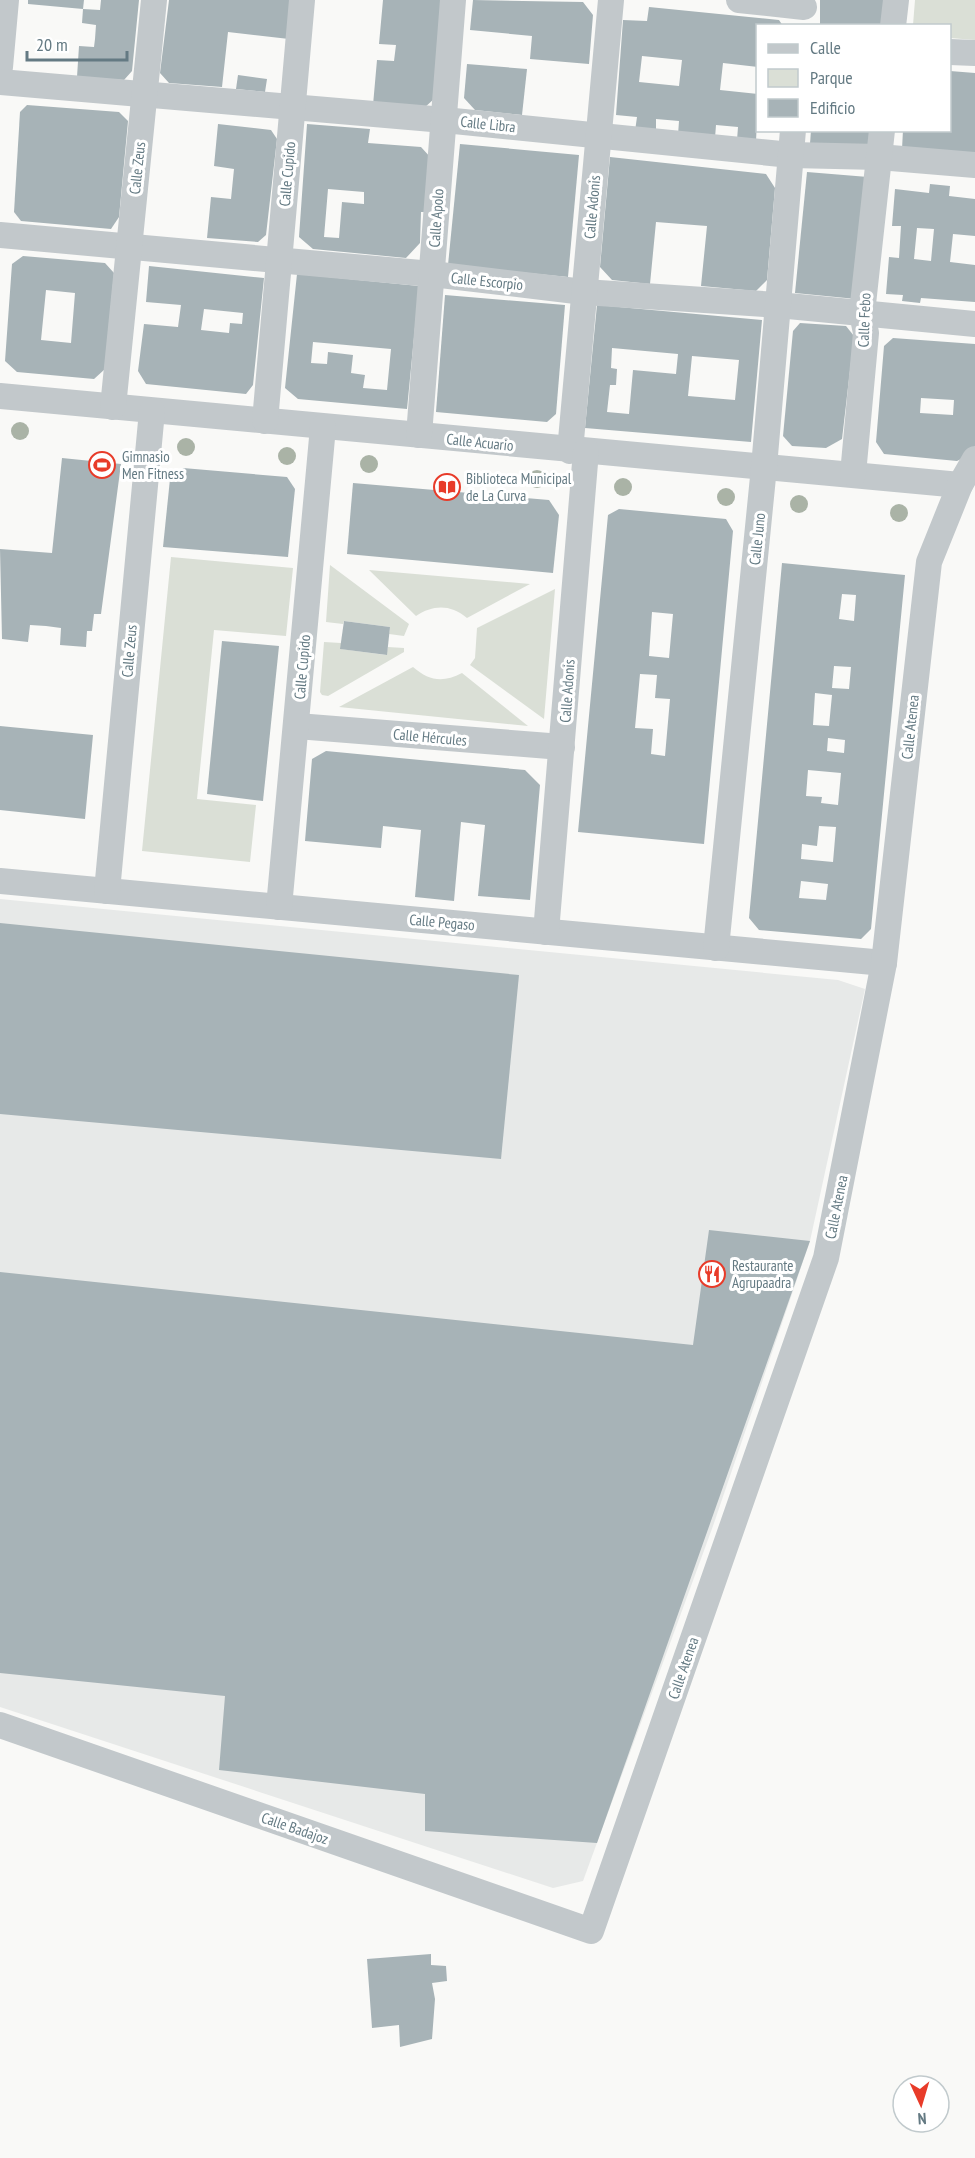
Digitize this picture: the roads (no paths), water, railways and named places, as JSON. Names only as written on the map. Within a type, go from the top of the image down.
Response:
[{"type":"street","points":[[0,67],[6,0]]},
{"type":"street","name":"Calle Zeus","points":[[113,407],[154,0]]},
{"type":"street","name":"Calle Cupido","points":[[265,421],[302,0]]},
{"type":"street","name":"Calle Apolo","points":[[419,435],[453,0]]},
{"type":"street","name":"Calle Adonis","points":[[546,932],[562,747],[584,292],[611,0]]},
{"type":"street","points":[[739,0],[804,11]]},
{"type":"street","points":[[893,24],[896,0]]},
{"type":"street","points":[[951,52],[975,53]]},
{"type":"street","name":"Calle Libra","points":[[0,82],[598,135],[792,143],[879,157],[975,165]]},
{"type":"street","name":"Calle Febo","points":[[852,474],[866,333],[862,314],[882,132]]},
{"type":"street","name":"Calle Juno","points":[[716,948],[764,467],[792,143]]},
{"type":"street","name":"Calle Escorpio","points":[[0,235],[432,274],[584,292],[778,305],[975,324]]},
{"type":"street","name":"Calle Acuario","points":[[0,396],[960,485]]},
{"type":"street","name":"Calle Zeus","points":[[107,891],[152,411]]},
{"type":"street","name":"Calle Cupido","points":[[279,907],[323,427]]},
{"type":"street","name":"Calle Atenea","points":[[591,1932],[826,1258],[884,963],[929,562],[960,485],[975,459]]},
{"type":"street","name":"Calle Hércules","points":[[297,726],[562,747]]},
{"type":"street","name":"Calle Pegaso","points":[[0,881],[884,963]]},
{"type":"street","name":"Calle Badajoz","points":[[0,1725],[591,1932]]},
{"type":"place","name":"Gimnasio Men Fitness","points":[[102,465]]},
{"type":"place","name":"Biblioteca Municipal de La Curva","points":[[447,487]]},
{"type":"place","name":"Restaurante Agrupaadra","points":[[712,1274]]}]
